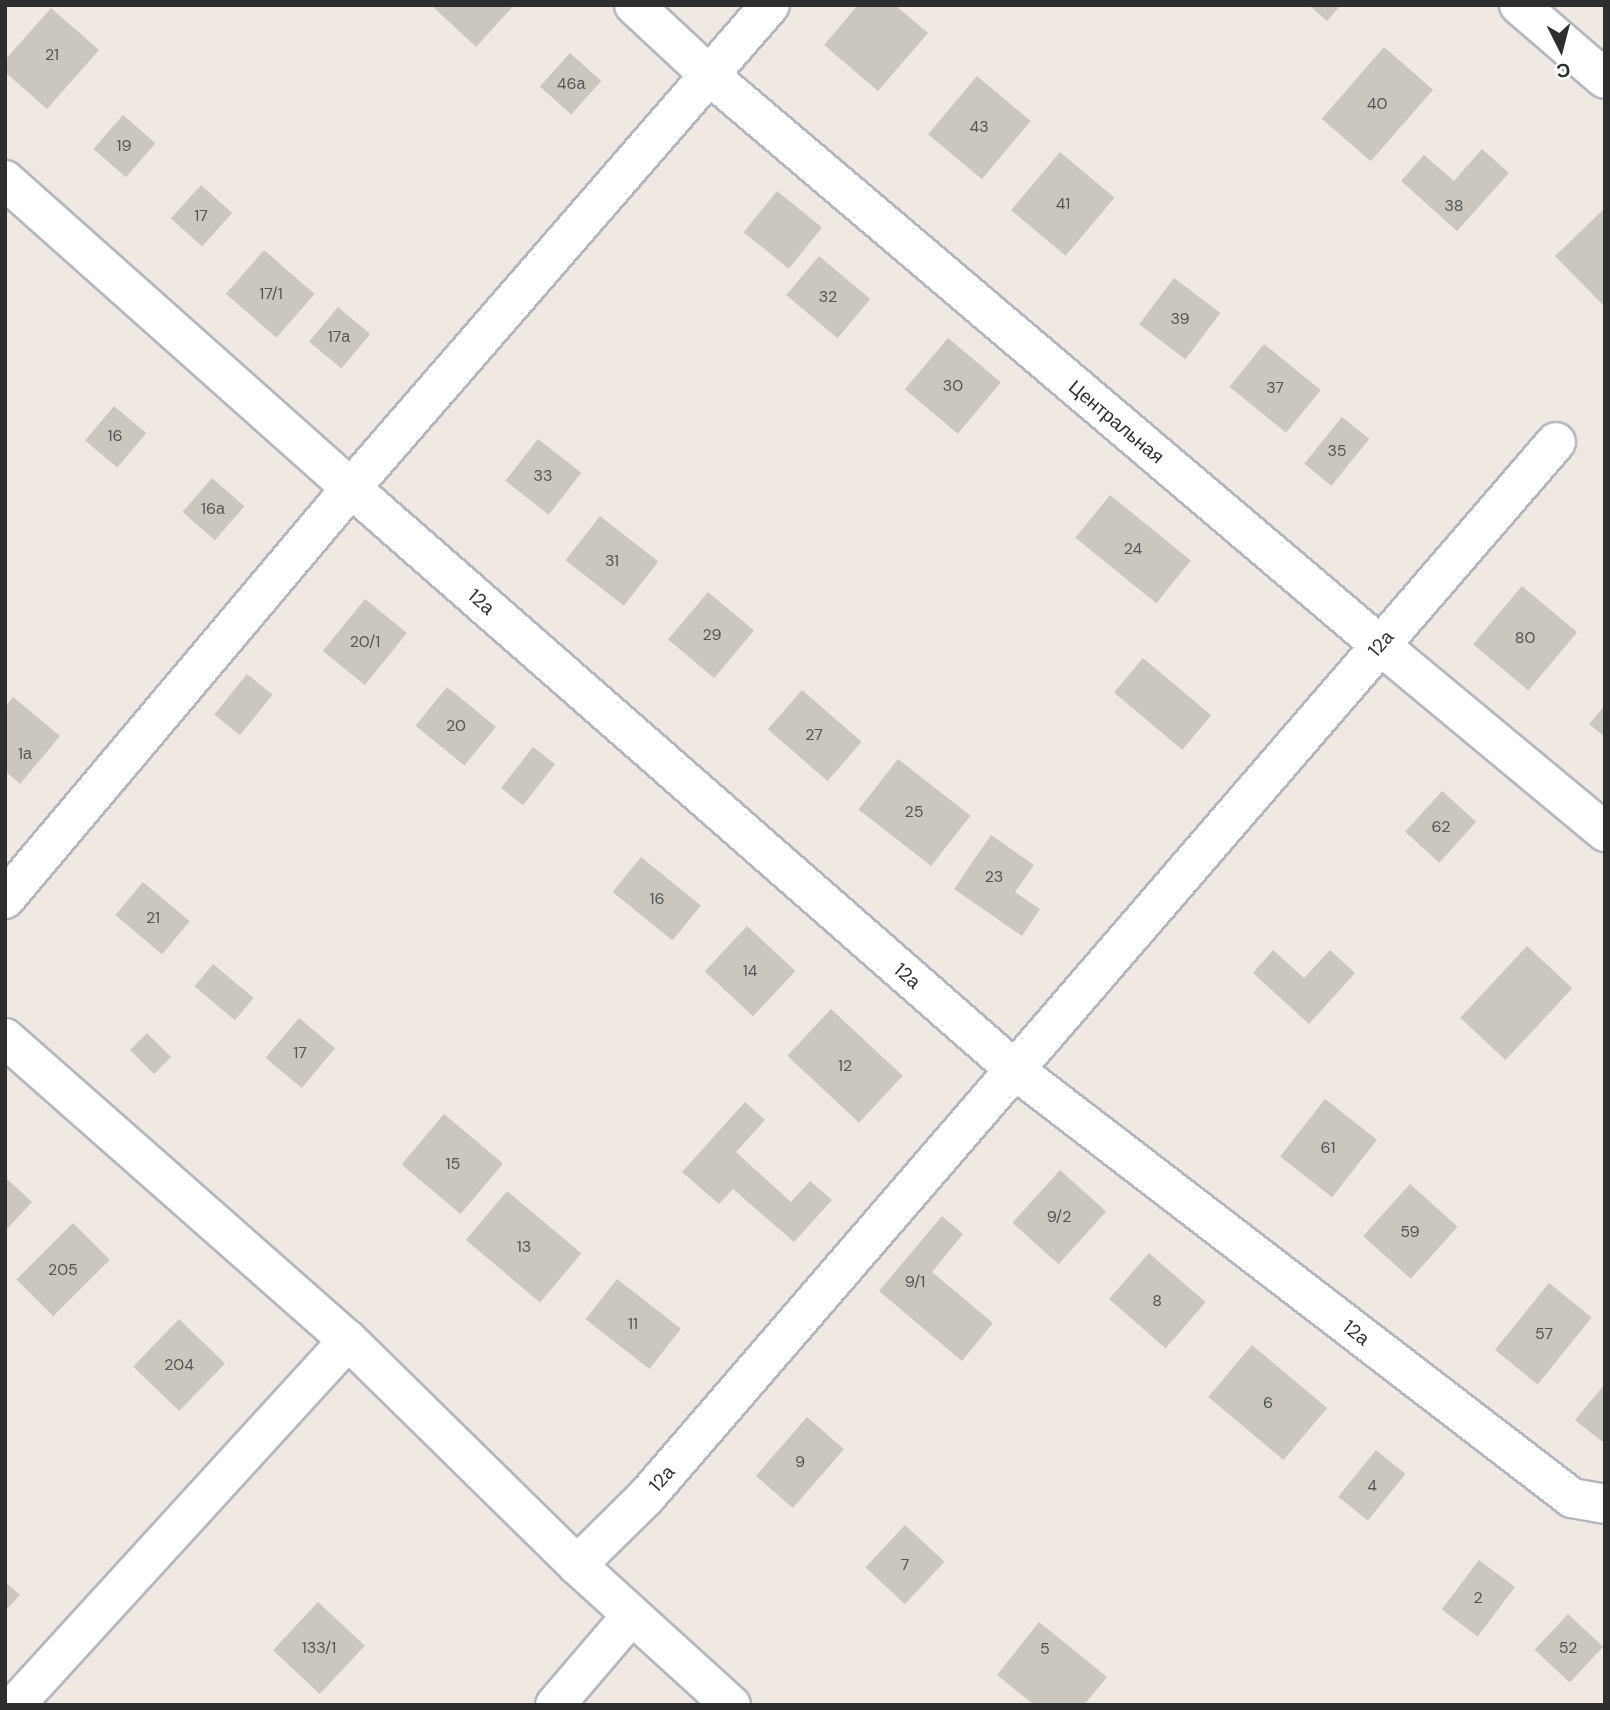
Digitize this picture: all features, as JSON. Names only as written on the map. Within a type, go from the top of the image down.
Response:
[{"type":"street","name":"Центральная","points":[[634,5],[709,75],[1380,645],[1605,832]]},
{"type":"street","points":[[10,883],[770,5]]},
{"type":"street","points":[[1519,5],[1605,79]]},
{"type":"street","name":"12а","points":[[5,180],[351,488],[1015,1070],[1572,1498],[1605,1504]]},
{"type":"street","name":"12а","points":[[577,1565],[646,1497],[1556,442]]},
{"type":"street","points":[[5,1038],[348,1340],[577,1565],[731,1705]]},
{"type":"street","points":[[15,1705],[348,1340]]},
{"type":"street","points":[[555,1705],[632,1616]]},
{"type":"building","points":[[431,5],[514,5],[476,47]]},
{"type":"building","points":[[858,5],[895,5],[928,33],[878,91],[824,45]]},
{"type":"building","points":[[1309,5],[1341,5],[1327,21]]},
{"type":"building","points":[[51,8],[99,50],[47,109],[5,72],[5,60]]},
{"type":"building","points":[[1384,47],[1433,90],[1371,161],[1322,119]]},
{"type":"building","points":[[570,53],[601,81],[571,115],[540,86]]},
{"type":"building","points":[[977,76],[1031,121],[982,179],[928,134]]},
{"type":"building","points":[[123,115],[155,143],[126,177],[93,149]]},
{"type":"building","points":[[1482,149],[1509,173],[1457,231],[1401,181],[1424,155],[1454,181]]},
{"type":"building","points":[[1060,152],[1114,198],[1066,256],[1011,210]]},
{"type":"building","points":[[201,185],[232,213],[202,247],[171,218]]},
{"type":"building","points":[[777,191],[822,228],[789,269],[744,232]]},
{"type":"building","points":[[1605,208],[1605,307],[1555,256]]},
{"type":"building","points":[[264,250],[315,294],[277,338],[226,294]]},
{"type":"building","points":[[819,256],[870,299],[838,338],[786,295]]},
{"type":"building","points":[[1174,278],[1220,313],[1185,359],[1139,324]]},
{"type":"building","points":[[338,307],[370,334],[341,368],[309,341]]},
{"type":"building","points":[[948,338],[1001,382],[958,434],[905,389]]},
{"type":"building","points":[[1264,344],[1321,390],[1286,433],[1229,387]]},
{"type":"building","points":[[114,406],[146,433],[117,467],[85,440]]},
{"type":"building","points":[[1342,417],[1369,439],[1331,486],[1304,464]]},
{"type":"building","points":[[538,439],[581,473],[549,515],[505,481]]},
{"type":"building","points":[[212,478],[244,506],[215,540],[182,512]]},
{"type":"building","points":[[1110,495],[1191,560],[1156,603],[1075,538]]},
{"type":"building","points":[[600,516],[658,562],[624,606],[566,560]]},
{"type":"building","points":[[1522,586],[1577,632],[1528,691],[1473,644]]},
{"type":"building","points":[[708,592],[754,631],[714,678],[668,639]]},
{"type":"building","points":[[365,599],[407,633],[365,685],[323,651]]},
{"type":"building","points":[[1143,658],[1211,715],[1182,750],[1114,692]]},
{"type":"building","points":[[247,674],[273,695],[240,735],[214,714]]},
{"type":"building","points":[[447,687],[496,727],[464,766],[416,726]]},
{"type":"building","points":[[802,690],[862,742],[828,781],[768,729]]},
{"type":"building","points":[[13,697],[60,736],[20,784],[5,771],[5,707]]},
{"type":"building","points":[[1605,705],[1605,737],[1589,724]]},
{"type":"building","points":[[533,747],[555,764],[523,805],[501,788]]},
{"type":"building","points":[[898,759],[970,816],[931,866],[859,809]]},
{"type":"building","points":[[1442,791],[1476,822],[1439,863],[1405,832]]},
{"type":"building","points":[[991,835],[1034,865],[1015,892],[1040,909],[1022,936],[954,889]]},
{"type":"building","points":[[641,857],[701,905],[673,940],[613,892]]},
{"type":"building","points":[[143,882],[190,921],[162,954],[115,915]]},
{"type":"building","points":[[747,926],[795,971],[753,1016],[705,971]]},
{"type":"building","points":[[1527,946],[1572,988],[1506,1060],[1460,1018]]},
{"type":"building","points":[[1273,950],[1304,978],[1330,950],[1355,973],[1309,1024],[1253,973]]},
{"type":"building","points":[[213,964],[254,998],[235,1020],[194,986]]},
{"type":"building","points":[[831,1009],[903,1076],[859,1123],[787,1056]]},
{"type":"building","points":[[299,1018],[335,1048],[302,1088],[266,1058]]},
{"type":"building","points":[[147,1033],[171,1057],[154,1074],[130,1050]]},
{"type":"building","points":[[1325,1099],[1377,1140],[1332,1197],[1280,1157]]},
{"type":"building","points":[[745,1102],[765,1120],[736,1152],[791,1202],[810,1181],[832,1200],[794,1242],[733,1189],[719,1204],[682,1172]]},
{"type":"building","points":[[444,1114],[503,1163],[461,1214],[402,1165]]},
{"type":"building","points":[[1060,1170],[1106,1211],[1059,1264],[1012,1223]]},
{"type":"building","points":[[5,1177],[32,1202],[5,1231]]},
{"type":"building","points":[[1410,1184],[1458,1227],[1411,1279],[1363,1236]]},
{"type":"building","points":[[507,1191],[581,1253],[540,1302],[466,1240]]},
{"type":"building","points":[[942,1216],[963,1234],[932,1272],[993,1323],[962,1361],[879,1291]]},
{"type":"building","points":[[73,1223],[110,1260],[53,1316],[16,1280]]},
{"type":"building","points":[[1149,1253],[1206,1302],[1166,1348],[1109,1299]]},
{"type":"building","points":[[617,1279],[681,1329],[649,1369],[586,1319]]},
{"type":"building","points":[[1549,1283],[1592,1318],[1538,1384],[1495,1350]]},
{"type":"building","points":[[179,1319],[225,1363],[179,1411],[133,1366]]},
{"type":"building","points":[[1252,1345],[1327,1408],[1283,1460],[1208,1397]]},
{"type":"building","points":[[1605,1384],[1605,1444],[1575,1420]]},
{"type":"building","points":[[807,1417],[844,1449],[793,1508],[756,1476]]},
{"type":"building","points":[[1376,1450],[1406,1474],[1368,1521],[1338,1497]]},
{"type":"building","points":[[905,1525],[944,1562],[905,1604],[865,1567]]},
{"type":"building","points":[[1479,1560],[1515,1587],[1478,1637],[1442,1610]]},
{"type":"building","points":[[5,1582],[20,1595],[5,1611]]},
{"type":"building","points":[[318,1602],[365,1646],[320,1694],[273,1650]]},
{"type":"building","points":[[1568,1614],[1603,1647],[1570,1683],[1535,1650]]},
{"type":"building","points":[[1039,1622],[1107,1677],[1084,1705],[1034,1705],[997,1675]]}]
